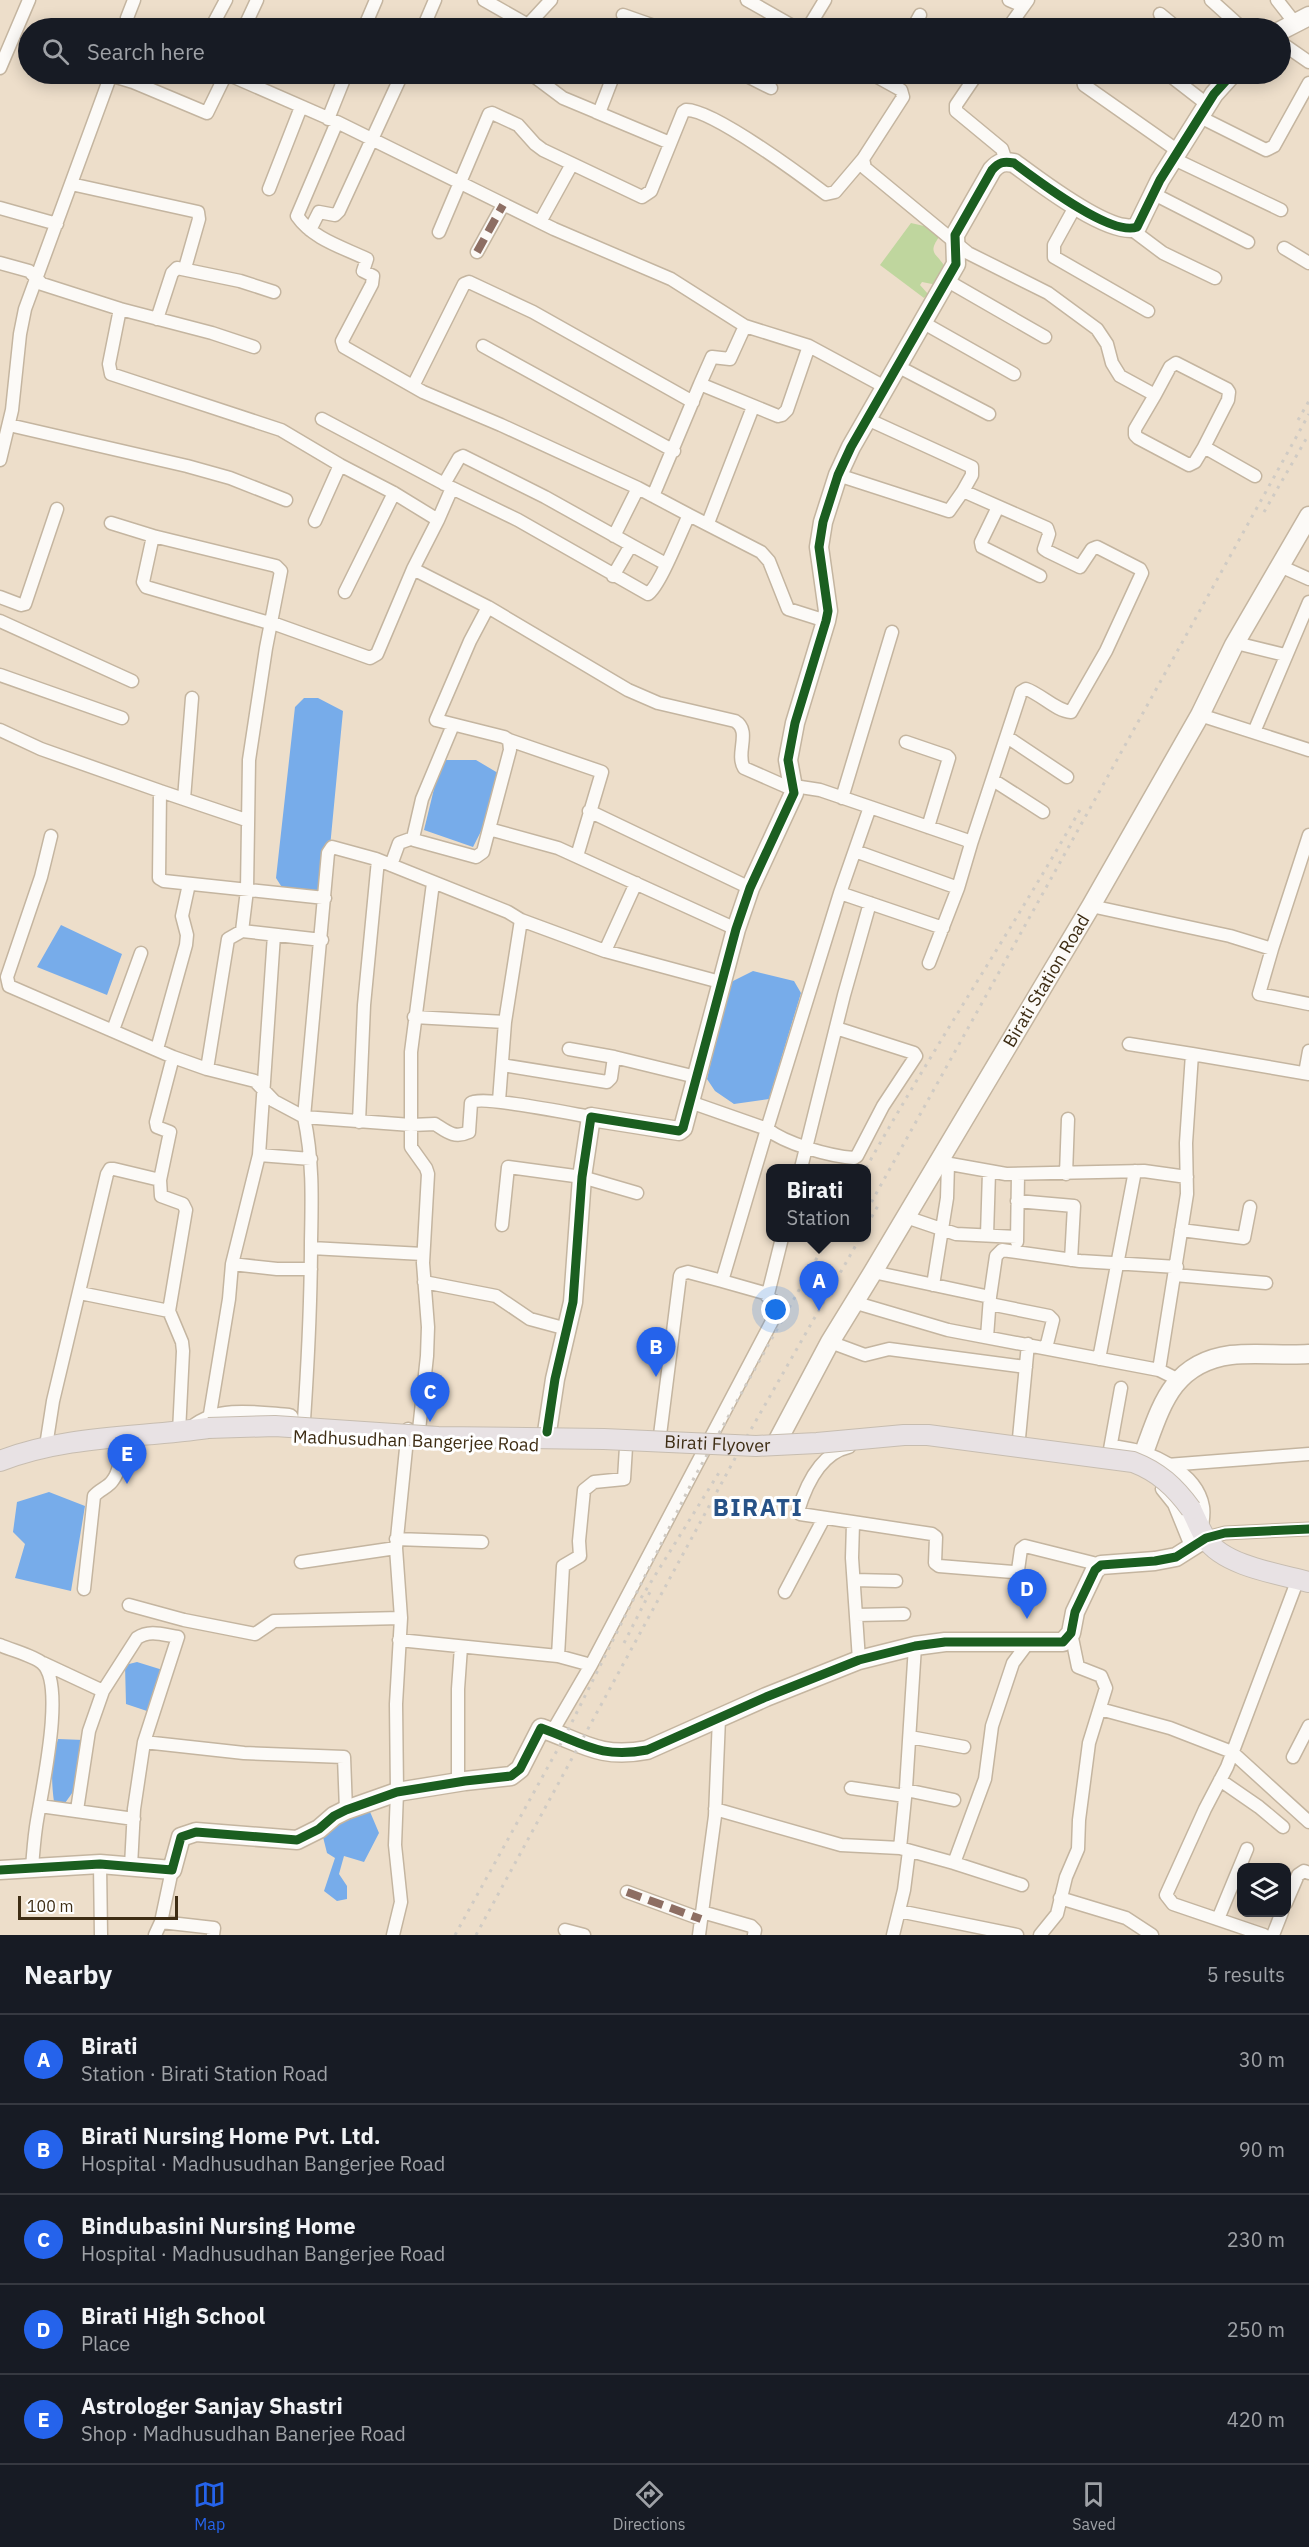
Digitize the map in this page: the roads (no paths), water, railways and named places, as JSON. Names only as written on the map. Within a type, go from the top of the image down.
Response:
[{"type":"main road","name":"Birati Flyover","points":[[197,1428],[275,1426],[438,1437],[583,1438],[756,1446],[904,1435],[928,1436],[1133,1462],[1171,1483],[1197,1530],[1226,1556],[1265,1571],[1304,1580]]},
{"type":"main road","name":"Madhusudhan Bangerjee Road","points":[[0,1461],[46,1446],[197,1428]]},
{"type":"street","points":[[0,68],[5,38],[29,0]]},
{"type":"street","points":[[127,18],[134,0]]},
{"type":"street","points":[[216,18],[226,0]]},
{"type":"street","points":[[248,18],[256,0]]},
{"type":"street","points":[[368,18],[376,0]]},
{"type":"street","points":[[427,18],[435,0]]},
{"type":"street","points":[[484,0],[513,18]]},
{"type":"street","points":[[535,18],[551,0]]},
{"type":"street","points":[[747,0],[778,18]]},
{"type":"street","points":[[814,18],[825,0]]},
{"type":"street","points":[[1009,0],[1026,3],[1015,18]]},
{"type":"street","points":[[1211,0],[1231,18]]},
{"type":"street","points":[[1278,0],[1295,23]]},
{"type":"street","points":[[1160,14],[1165,18]]},
{"type":"street","points":[[623,15],[631,18]]},
{"type":"street","points":[[1291,49],[1309,62]]},
{"type":"street","points":[[1178,84],[1204,111],[1261,149],[1270,148],[1309,83]]},
{"type":"street","points":[[0,460],[25,309],[108,84]]},
{"type":"street","points":[[147,84],[207,113],[221,84]]},
{"type":"street","points":[[249,84],[372,140],[503,205],[671,279],[746,326],[809,346],[885,387]]},
{"type":"street","points":[[343,84],[332,121],[297,213],[310,230],[367,259],[363,271],[373,276],[372,284],[342,344],[413,386],[638,488],[761,552],[769,561],[788,609],[826,621]]},
{"type":"street","points":[[310,230],[319,212],[335,215],[339,211],[397,84]]},
{"type":"street","points":[[544,84],[563,98],[670,143]]},
{"type":"street","points":[[596,112],[601,110],[610,84]]},
{"type":"street","points":[[763,84],[771,88]]},
{"type":"street","points":[[439,232],[489,114],[492,113],[518,125],[535,144],[572,164],[642,196],[651,191],[683,112],[691,110],[705,115],[746,139],[826,194],[831,194],[863,159],[903,97],[901,90],[890,84]]},
{"type":"street","points":[[970,84],[956,105],[956,111],[1002,148],[1006,161]]},
{"type":"street","points":[[1084,84],[1176,155],[1281,210]]},
{"type":"street","points":[[1131,229],[1141,222],[1176,155],[1224,84]]},
{"type":"street","points":[[269,189],[301,107]]},
{"type":"street","points":[[863,159],[868,172],[968,253],[1048,293],[1097,329],[1107,344],[1112,363],[1120,376],[1155,395]]},
{"type":"street","points":[[51,836],[41,877],[7,984],[173,1057],[207,1069],[249,1079],[259,1084],[274,1101],[304,1117],[411,1125],[435,1124],[445,1133],[467,1133],[470,1129],[472,1101],[499,1101],[679,1131],[683,1128],[720,982],[736,929],[750,888],[794,788],[788,760],[795,723],[828,611],[819,547],[823,522],[838,475],[946,280],[957,258],[955,235],[992,170],[1000,162],[1014,163],[1107,223],[1131,229],[1162,253],[1215,278]]},
{"type":"street","points":[[540,222],[572,164]]},
{"type":"street","points":[[71,184],[198,212],[199,219],[185,268]]},
{"type":"street","points":[[1154,194],[1248,242]]},
{"type":"street","points":[[477,252],[503,205]]},
{"type":"street","points":[[1076,205],[1054,245],[1054,257],[1148,311]]},
{"type":"street","points":[[0,208],[57,224]]},
{"type":"street","points":[[1284,248],[1309,262]]},
{"type":"street","points":[[0,263],[29,271],[42,284],[254,347]]},
{"type":"street","points":[[157,319],[174,270],[185,268],[274,292]]},
{"type":"street","points":[[946,280],[1046,337]]},
{"type":"street","points":[[413,386],[464,284],[469,282],[543,318],[693,402]]},
{"type":"street","points":[[120,309],[109,364],[111,374],[280,430],[438,520]]},
{"type":"street","points":[[922,322],[1014,374]]},
{"type":"street","points":[[653,496],[712,357],[730,359],[746,326]]},
{"type":"street","points":[[483,346],[674,450]]},
{"type":"street","points":[[700,384],[778,416],[784,414],[809,346]]},
{"type":"street","points":[[1176,363],[1185,365],[1229,392],[1228,400],[1204,447],[1195,462],[1189,465],[1135,435],[1135,429],[1170,367],[1176,363]]},
{"type":"street","points":[[897,366],[989,414]]},
{"type":"street","points":[[708,523],[753,407]]},
{"type":"street","points":[[838,475],[949,511],[972,475],[972,467],[867,419]]},
{"type":"street","points":[[322,420],[518,520],[648,594],[652,591],[689,515]]},
{"type":"street","points":[[6,421],[230,478],[286,500]]},
{"type":"street","points":[[1204,447],[1255,476]]},
{"type":"street","points":[[153,536],[142,582],[144,586],[266,622],[272,621],[373,657],[377,654],[413,569],[438,520],[459,459],[468,457],[666,564]]},
{"type":"street","points":[[315,521],[340,465]]},
{"type":"street","points":[[614,536],[638,488]]},
{"type":"street","points":[[929,963],[958,888],[1022,690],[1038,693],[1064,711],[1071,712],[1106,651],[1142,573],[1140,569],[1097,547],[1092,549],[1082,566],[1078,566],[1044,549],[1049,534],[1047,528],[963,491]]},
{"type":"street","points":[[345,592],[394,493]]},
{"type":"street","points":[[998,507],[981,545],[1040,576]]},
{"type":"street","points":[[0,597],[21,605],[26,602],[57,509]]},
{"type":"street","name":"Birati Station Road","points":[[778,1440],[853,1302],[906,1217],[944,1163],[1200,715],[1236,643],[1309,516]]},
{"type":"street","points":[[111,523],[280,568],[281,577],[249,760],[246,820],[247,890],[242,931]]},
{"type":"street","points":[[613,576],[631,545]]},
{"type":"street","points":[[1281,566],[1309,579]]},
{"type":"street","points":[[413,569],[488,607],[628,690],[658,703],[741,724],[743,730],[740,758],[744,768],[794,788],[820,790],[966,840],[971,844]]},
{"type":"street","points":[[1254,732],[1309,602]]},
{"type":"street","points":[[488,607],[436,717],[438,721],[504,737],[602,772],[577,856]]},
{"type":"street","points":[[0,621],[132,681]]},
{"type":"street","points":[[842,798],[892,632]]},
{"type":"street","points":[[1236,643],[1285,655]]},
{"type":"street","points":[[0,675],[122,718]]},
{"type":"street","points":[[184,799],[192,698]]},
{"type":"street","points":[[1200,715],[1309,750]]},
{"type":"street","points":[[413,838],[422,799],[453,725]]},
{"type":"street","points":[[0,730],[41,749],[246,820]]},
{"type":"street","points":[[1007,736],[1067,777]]},
{"type":"street","points":[[413,838],[418,842],[476,857],[483,852],[510,750],[509,740]]},
{"type":"street","points":[[906,742],[948,757],[928,827]]},
{"type":"street","points":[[993,780],[1043,812]]},
{"type":"street","points":[[160,792],[159,878],[164,881],[325,898]]},
{"type":"street","points":[[722,1281],[840,893],[870,807]]},
{"type":"street","points":[[589,811],[750,888]]},
{"type":"street","points":[[489,829],[558,848],[736,929]]},
{"type":"street","points":[[1309,835],[1303,871],[1272,949],[1259,994],[1309,1004]]},
{"type":"street","points":[[391,865],[399,843],[413,838]]},
{"type":"street","points":[[304,1420],[311,1269],[311,1159],[304,1117],[322,940],[328,853],[332,847],[378,860],[433,884],[486,903],[521,920],[605,951],[720,982]]},
{"type":"street","points":[[855,851],[958,888]]},
{"type":"street","points":[[359,1122],[364,1005],[378,860]]},
{"type":"street","points":[[605,951],[636,883]]},
{"type":"street","points":[[157,1049],[186,945],[187,935],[182,916],[189,884]]},
{"type":"street","points":[[393,1935],[401,1902],[395,1845],[396,1704],[401,1618],[396,1544],[412,1434],[427,1356],[423,1254],[428,1174],[412,1150],[411,1052],[433,884]]},
{"type":"street","points":[[840,893],[943,928]]},
{"type":"street","points":[[802,1164],[870,903]]},
{"type":"street","points":[[1091,906],[1230,936],[1272,949]]},
{"type":"street","points":[[499,1101],[505,1022],[521,920]]},
{"type":"street","points":[[207,1069],[228,939],[242,931],[322,940]]},
{"type":"street","points":[[197,1428],[229,1299],[232,1264],[259,1155],[274,935]]},
{"type":"street","points":[[113,1030],[141,953]]},
{"type":"street","points":[[414,1017],[505,1022]]},
{"type":"street","points":[[690,1102],[767,1129],[779,1137],[807,1147],[855,1158],[883,1106],[916,1056],[914,1053],[836,1028]]},
{"type":"street","points":[[1129,1044],[1307,1073],[1309,1051]]},
{"type":"street","points":[[569,1049],[614,1057],[696,1077]]},
{"type":"street","points":[[1160,1370],[1182,1230],[1187,1177],[1186,1143],[1192,1054]]},
{"type":"street","points":[[173,1057],[156,1122],[157,1127],[170,1132],[160,1180],[161,1196],[183,1204],[186,1210],[169,1311],[183,1342],[197,1428]]},
{"type":"street","points":[[502,1065],[607,1082],[611,1077],[614,1057]]},
{"type":"street","points":[[547,1432],[550,1402],[567,1329],[575,1281],[582,1178],[591,1117]]},
{"type":"street","points":[[1066,1174],[1068,1119]]},
{"type":"street","points":[[259,1155],[311,1159]]},
{"type":"street","points":[[933,1285],[947,1198],[944,1163],[989,1172],[1017,1174],[1135,1171],[1187,1177]]},
{"type":"street","points":[[502,1225],[508,1167],[582,1178],[637,1193]]},
{"type":"street","points":[[46,1446],[53,1401],[108,1171],[114,1170],[160,1180]]},
{"type":"street","points":[[1099,1359],[1135,1171]]},
{"type":"street","points":[[987,1235],[989,1172]]},
{"type":"street","points":[[1016,1253],[1017,1174]]},
{"type":"street","points":[[1017,1201],[1074,1206],[1071,1260]]},
{"type":"street","points":[[1182,1230],[1245,1238],[1250,1207]]},
{"type":"street","points":[[906,1217],[943,1231],[1017,1237]]},
{"type":"street","points":[[766,1295],[770,1289],[781,1242]]},
{"type":"street","points":[[311,1248],[423,1254]]},
{"type":"street","points":[[987,1337],[997,1253],[1002,1251],[1266,1283]]},
{"type":"street","points":[[232,1264],[277,1269],[311,1269]]},
{"type":"street","points":[[552,1732],[591,1665],[780,1306],[766,1295],[688,1272],[681,1274],[658,1444],[633,1447],[624,1479],[594,1482],[584,1490],[579,1541],[580,1556],[563,1566],[558,1656]]},
{"type":"street","points":[[873,1272],[933,1285],[1049,1316],[1052,1323],[1046,1348]]},
{"type":"street","points":[[424,1282],[496,1296],[530,1319],[567,1329]]},
{"type":"street","points":[[80,1293],[169,1311]]},
{"type":"street","points":[[853,1302],[948,1330],[1160,1370],[1177,1380]]},
{"type":"street","points":[[830,1342],[865,1355],[889,1349],[1026,1367]]},
{"type":"street","points":[[1019,1438],[1028,1344]]},
{"type":"street","points":[[1143,1455],[1163,1402],[1177,1380],[1198,1364],[1230,1355],[1309,1354]]},
{"type":"street","points":[[1110,1449],[1121,1388]]},
{"type":"street","name":"Madhusudhan Bangerjee Road","points":[[197,1428],[246,1415],[412,1434],[633,1447]]},
{"type":"street","name":"Madhusudhan Bangerjee Road","points":[[197,1428],[218,1436],[547,1432],[778,1440],[915,1427],[1110,1449],[1143,1455],[1167,1466]]},
{"type":"street","points":[[84,1589],[94,1496],[100,1488],[112,1483],[116,1476],[124,1436]]},
{"type":"street","points":[[1167,1466],[1194,1494],[1200,1506],[1197,1530],[1176,1557],[1155,1561],[1101,1565],[1025,1546],[1021,1550],[1018,1570],[1013,1572],[939,1566],[935,1563],[937,1540],[934,1535],[800,1514],[798,1509],[819,1467],[833,1452],[857,1445],[941,1445],[1115,1467],[1139,1473],[1166,1492],[1197,1530],[1225,1533],[1309,1529]]},
{"type":"street","points":[[1167,1466],[1309,1454]]},
{"type":"street","points":[[785,1592],[824,1518]]},
{"type":"street","points":[[853,1523],[859,1659]]},
{"type":"street","points":[[301,1562],[396,1544],[483,1542]]},
{"type":"street","points":[[1040,1935],[1057,1914],[1066,1877],[1078,1850],[1079,1820],[1089,1743],[1106,1688],[1105,1680],[1101,1676],[1078,1668],[1071,1633],[1075,1612],[1095,1570],[1101,1565]]},
{"type":"street","points":[[854,1580],[896,1581]]},
{"type":"street","points":[[1264,1935],[1173,1904],[1166,1895],[1220,1780],[1304,1580]]},
{"type":"street","points":[[129,1605],[184,1620],[255,1634],[260,1633],[269,1622],[274,1620],[401,1618]]},
{"type":"street","points":[[856,1615],[904,1614]]},
{"type":"street","points":[[131,1866],[134,1819],[144,1742],[184,1620]]},
{"type":"street","points":[[77,1810],[89,1731],[103,1691],[137,1638],[144,1633],[178,1637]]},
{"type":"street","points":[[155,1935],[161,1922],[181,1837],[196,1832],[297,1840],[319,1829],[334,1816],[346,1810],[397,1792],[511,1776],[520,1769],[541,1728],[604,1753],[631,1753],[647,1750],[859,1659],[915,1646],[945,1642],[1063,1642],[1071,1633]]},
{"type":"street","points":[[399,1640],[558,1656],[591,1665]]},
{"type":"street","points":[[954,1863],[985,1779],[992,1726],[1013,1663],[1028,1643]]},
{"type":"street","points":[[0,1645],[103,1691]]},
{"type":"street","points":[[893,1935],[899,1911],[904,1849],[915,1646]]},
{"type":"street","points":[[458,1782],[458,1689],[461,1647]]},
{"type":"street","points":[[32,1868],[45,1782],[53,1696],[48,1673],[43,1663]]},
{"type":"street","points":[[1100,1709],[1170,1728],[1232,1752],[1309,1822]]},
{"type":"street","points":[[699,1935],[715,1809],[719,1718]]},
{"type":"street","points":[[1293,1757],[1309,1726]]},
{"type":"street","points":[[910,1737],[964,1747]]},
{"type":"street","points":[[144,1742],[244,1753],[344,1757],[346,1810]]},
{"type":"street","points":[[1220,1780],[1283,1827]]},
{"type":"street","points":[[850,1788],[954,1800]]},
{"type":"street","points":[[40,1806],[134,1819]]},
{"type":"street","points":[[715,1809],[841,1845],[904,1849],[1022,1886]]},
{"type":"street","points":[[1218,1919],[1247,1850]]},
{"type":"street","points":[[0,1870],[100,1864],[172,1869]]},
{"type":"street","points":[[100,1864],[100,1935]]},
{"type":"street","points":[[1291,1893],[1299,1874],[1304,1871],[1309,1873]]},
{"type":"street","points":[[627,1892],[702,1915],[751,1926],[755,1930],[754,1935]]},
{"type":"street","points":[[1060,1898],[1126,1918],[1152,1935]]},
{"type":"street","points":[[899,1911],[968,1930],[1017,1935]]},
{"type":"street","points":[[1273,1935],[1280,1917]]},
{"type":"street","points":[[161,1922],[214,1928],[213,1935]]},
{"type":"street","points":[[565,1930],[584,1935]]},
{"type":"water","points":[[304,698],[318,698],[343,711],[326,889],[313,892],[283,889],[276,878],[295,707]]},
{"type":"water","points":[[441,760],[476,760],[503,776],[502,790],[473,847],[424,830]]},
{"type":"water","points":[[61,925],[122,954],[107,995],[37,967]]},
{"type":"water","points":[[753,971],[794,981],[801,993],[769,1099],[734,1104],[715,1091],[707,1079],[729,983]]},
{"type":"water","points":[[49,1492],[85,1506],[71,1591],[15,1578],[25,1544],[13,1532],[17,1502]]},
{"type":"water","points":[[137,1662],[166,1671],[150,1712],[126,1704],[125,1665]]},
{"type":"water","points":[[58,1739],[84,1740],[75,1789],[65,1803],[54,1802],[53,1794],[53,1763]]},
{"type":"water","points":[[368,1807],[379,1833],[364,1862],[344,1856],[339,1874],[347,1886],[347,1899],[337,1901],[324,1891],[335,1858],[327,1853],[323,1837],[338,1820]]},
{"type":"railway","points":[[1298,420],[1309,401]]},
{"type":"railway","points":[[871,1203],[1309,414]]},
{"type":"railway","points":[[1264,512],[1309,434]]},
{"type":"railway","points":[[868,1164],[1081,808]]},
{"type":"railway","points":[[871,1218],[879,1204]]},
{"type":"railway","points":[[455,1935],[565,1736],[694,1478],[826,1242]]},
{"type":"railway","points":[[476,1935],[745,1440],[858,1242]]},
{"type":"railway","points":[[641,1598],[720,1471]]},
{"type":"railway","points":[[624,1643],[650,1592]]},
{"type":"place","name":"Birati","points":[[819,1311]]},
{"type":"place","name":"Birati Nursing Home Pvt. Ltd.","points":[[656,1377]]},
{"type":"place","name":"Bindubasini Nursing Home","points":[[430,1422]]},
{"type":"place","name":"Astrologer Sanjay Shastri","points":[[127,1484]]},
{"type":"place","name":"Birati High School","points":[[1027,1619]]},
{"type":"district","name":"BIRATI","points":[[758,1508]]}]
